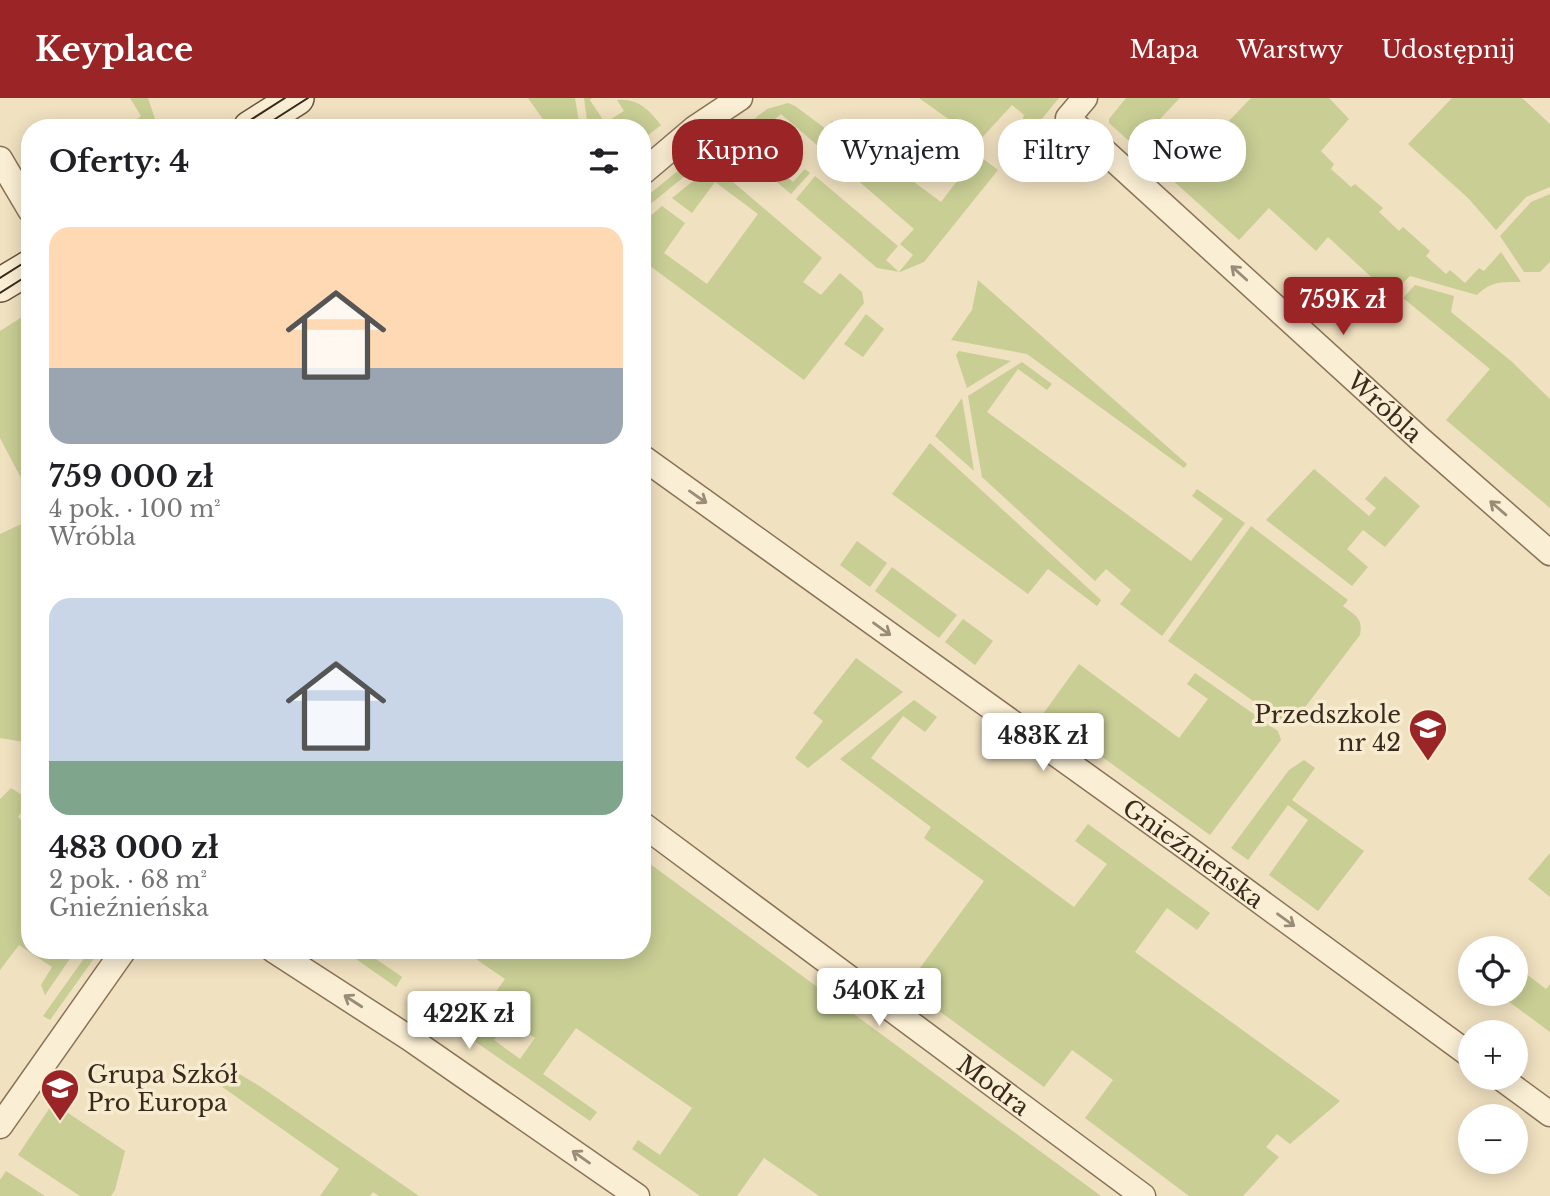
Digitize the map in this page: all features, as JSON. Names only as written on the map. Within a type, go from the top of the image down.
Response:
[{"type":"street","points":[[264,119],[296,98]]},
{"type":"street","points":[[651,165],[695,128],[740,98]]},
{"type":"street","name":"Wróbla","points":[[1085,98],[1068,118],[1420,439],[1550,552]]},
{"type":"street","points":[[0,159],[21,195]]},
{"type":"street","points":[[0,285],[21,272]]},
{"type":"street","name":"Gnieźnieńska","points":[[651,463],[1458,1046]]},
{"type":"street","name":"Modra","points":[[651,831],[1143,1196]]},
{"type":"street","points":[[0,1126],[118,959]]},
{"type":"street","points":[[287,959],[418,1044],[637,1196]]},
{"type":"street","points":[[1517,1090],[1550,1114]]},
{"type":"green space","points":[[130,98],[148,98],[155,119],[137,119],[141,116]]},
{"type":"green space","points":[[528,98],[575,98],[578,119],[543,119]]},
{"type":"green space","points":[[584,98],[592,98],[590,100],[602,119],[587,119]]},
{"type":"green space","points":[[919,98],[1059,98],[1042,119],[1023,119],[1024,115],[1012,105],[984,136],[984,119],[948,119]]},
{"type":"green space","points":[[1126,98],[1180,98],[1160,119],[1128,119],[1128,140],[1114,128],[1114,119],[1109,119]]},
{"type":"green space","points":[[1251,98],[1329,98],[1349,119],[1321,151],[1334,164],[1331,169],[1351,187],[1355,184],[1383,208],[1379,212],[1399,231],[1403,227],[1430,251],[1426,256],[1446,274],[1450,270],[1465,283],[1479,268],[1484,271],[1501,252],[1521,282],[1502,282],[1482,290],[1477,295],[1410,276],[1396,290],[1381,286],[1328,237],[1316,251],[1269,208],[1239,240],[1175,182],[1246,182],[1246,119],[1231,119]]},
{"type":"green space","points":[[1452,98],[1522,98],[1550,124],[1550,187],[1526,197],[1496,230],[1468,198],[1408,144]]},
{"type":"green space","points":[[617,100],[637,103],[661,125],[651,133],[651,119],[611,119],[624,111]]},
{"type":"green space","points":[[788,103],[795,106],[817,122],[817,145],[803,133],[803,119],[787,119],[781,114],[775,119],[754,119],[767,109]]},
{"type":"green space","points":[[984,159],[998,170],[924,262],[899,272],[913,255],[900,244],[914,229],[860,182],[914,182],[941,202],[956,182],[984,182]]},
{"type":"green space","points":[[805,169],[810,173],[803,181],[803,171]]},
{"type":"green space","points":[[672,176],[672,182],[677,182],[651,204],[651,193]]},
{"type":"green space","points":[[815,176],[817,182],[822,182],[898,246],[886,260],[899,272],[877,268],[796,199]]},
{"type":"green space","points":[[692,182],[715,182],[692,213],[672,198]]},
{"type":"green space","points":[[715,182],[733,182],[822,258],[803,282],[821,295],[840,273],[862,292],[864,303],[804,380],[651,267],[651,215],[662,206],[685,223],[664,253],[707,284],[758,214]]},
{"type":"green space","points":[[777,182],[802,182],[791,194]]},
{"type":"green space","points":[[1550,194],[1550,262],[1540,272],[1524,272],[1500,236],[1531,202]]},
{"type":"green space","points":[[978,280],[1187,464],[1184,468],[1027,354],[951,340],[972,310]]},
{"type":"green space","points":[[1415,285],[1454,296],[1451,312],[1511,361],[1550,399],[1550,508],[1446,420],[1490,369],[1403,298]]},
{"type":"green space","points":[[866,314],[884,329],[863,357],[844,344]]},
{"type":"green space","points":[[21,318],[21,478],[0,438],[0,331]]},
{"type":"green space","points":[[959,351],[1011,361],[967,388],[956,355]]},
{"type":"green space","points":[[1022,362],[1052,384],[1047,390],[1018,369],[987,412],[1191,561],[1223,519],[1192,496],[1197,489],[1245,523],[1162,636],[1120,604],[1131,590],[1106,569],[1095,581],[982,477],[968,396]]},
{"type":"green space","points":[[962,398],[974,471],[935,436]]},
{"type":"green space","points":[[930,443],[1101,600],[1097,606],[1048,569],[1028,594],[892,494]]},
{"type":"green space","points":[[1314,469],[1369,516],[1376,508],[1365,499],[1385,476],[1420,506],[1385,547],[1363,530],[1347,549],[1368,567],[1352,586],[1266,520]]},
{"type":"green space","points":[[21,524],[21,742],[0,738],[0,534]]},
{"type":"green space","points":[[1251,526],[1348,600],[1343,606],[1358,618],[1360,625],[1360,635],[1290,727],[1168,641]]},
{"type":"green space","points":[[857,541],[887,563],[870,587],[840,565]]},
{"type":"green space","points":[[892,567],[957,615],[939,638],[875,591]]},
{"type":"green space","points":[[963,619],[993,641],[975,665],[945,642]]},
{"type":"green space","points":[[856,658],[903,692],[808,768],[795,758],[823,721],[813,713]]},
{"type":"green space","points":[[1079,664],[1179,738],[1208,699],[1187,684],[1195,673],[1278,731],[1281,740],[1210,835],[1043,714]]},
{"type":"green space","points":[[914,700],[937,717],[925,732],[903,716],[871,758],[1074,907],[1107,864],[1075,841],[1088,824],[1210,913],[1197,930],[1167,908],[1135,952],[1340,1101],[1290,1144],[1277,1134],[1266,1147],[1279,1157],[1243,1196],[1189,1196],[1085,1118],[1113,1080],[1072,1050],[1044,1087],[906,987],[984,881],[924,838],[931,827],[840,759]]},
{"type":"green space","points":[[1304,760],[1315,768],[1292,800],[1364,851],[1318,911],[1269,875],[1308,820],[1288,805],[1248,860],[1231,848],[1289,770]]},
{"type":"green space","points":[[11,788],[21,794],[21,813],[18,817],[21,820],[21,946],[19,945],[0,970],[0,799]]},
{"type":"green space","points":[[1550,853],[1550,897],[1528,879]]},
{"type":"green space","points":[[651,865],[1101,1196],[819,1196],[764,1158],[737,1196],[700,1196],[632,1149],[638,1140],[660,1155],[692,1108],[576,1028],[543,1074],[597,1112],[590,1121],[444,1020],[451,1011],[472,1025],[505,979],[476,959],[651,959]],"holes":[[[508,1020],[535,1038],[520,1059],[494,1040]]]},
{"type":"green space","points":[[40,959],[70,959],[45,995],[41,985],[52,967]]},
{"type":"green space","points":[[84,959],[94,959],[50,1020],[43,1016]]},
{"type":"green space","points":[[356,959],[376,959],[402,977],[396,987]]},
{"type":"green space","points":[[1528,975],[1546,989],[1550,984],[1550,1032],[1515,1006],[1528,1006]]},
{"type":"green space","points":[[223,1064],[261,1087],[419,1196],[379,1196],[373,1192],[370,1196],[320,1196],[339,1169],[211,1079]]},
{"type":"green space","points":[[53,1103],[125,1151],[111,1196],[80,1196],[18,1155]]},
{"type":"green space","points":[[6,1171],[45,1196],[0,1196],[0,1180]]},
{"type":"tram line","points":[[252,119],[285,98]]},
{"type":"tram line","points":[[275,119],[308,98]]},
{"type":"tram line","points":[[0,278],[21,265]]},
{"type":"tram line","points":[[0,293],[21,280]]},
{"type":"place","name":"Przedszkole nr 42","points":[[1428,762]]},
{"type":"place","name":"Grupa Szkół Pro Europa","points":[[60,1122]]}]
